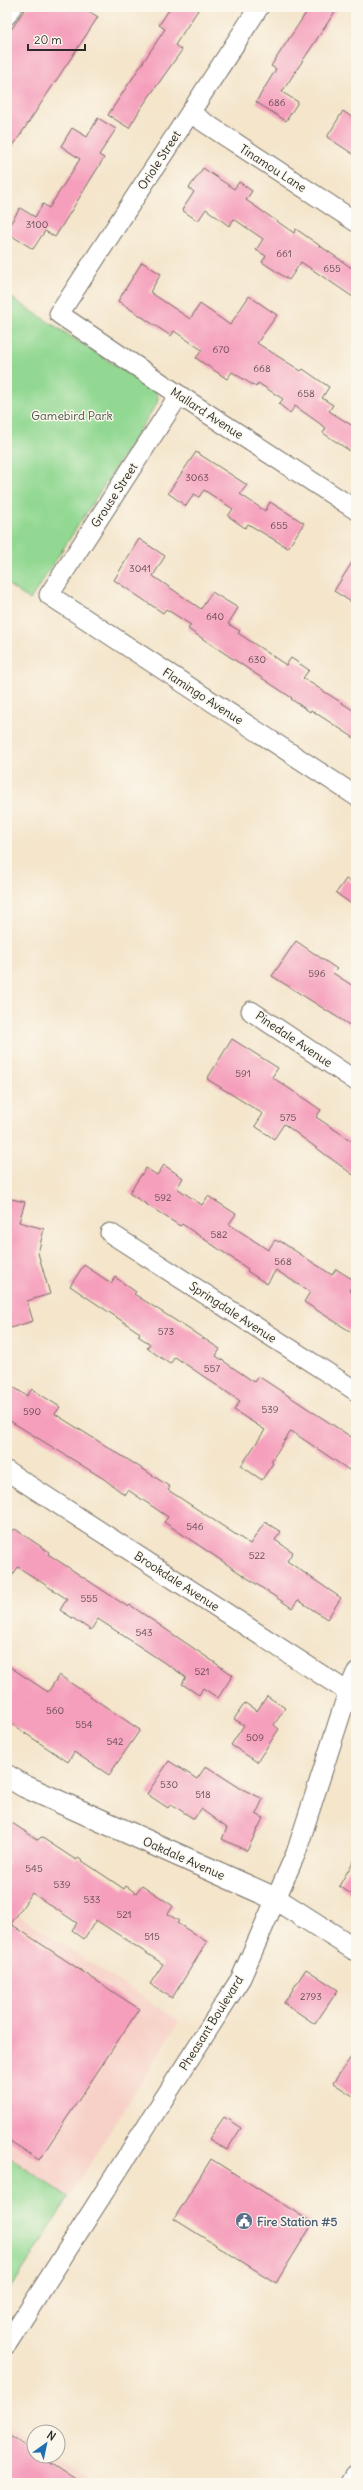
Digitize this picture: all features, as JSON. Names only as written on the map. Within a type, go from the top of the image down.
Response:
[{"type":"street","points":[[7,16],[12,7]]},
{"type":"street","name":"Oriole Street","points":[[59,314],[260,7]]},
{"type":"street","name":"Tinamou Lane","points":[[190,113],[356,222]]},
{"type":"street","name":"Mallard Avenue","points":[[59,314],[179,395],[356,510]]},
{"type":"street","name":"Grouse Street","points":[[50,595],[179,395]]},
{"type":"street","name":"Flamingo Avenue","points":[[50,595],[356,796]]},
{"type":"street","name":"Pinedale Avenue","points":[[251,1011],[356,1081]]},
{"type":"street","name":"Springdale Avenue","points":[[110,1233],[356,1391]]},
{"type":"street","name":"Brookdale Avenue","points":[[7,1471],[348,1692]]},
{"type":"street","name":"Pheasant Boulevard","points":[[7,2344],[241,1978],[296,1853],[348,1692],[356,1673]]},
{"type":"street","name":"Oakdale Avenue","points":[[7,1776],[24,1786],[276,1899],[356,1950]]},
{"type":"street","points":[[352,2483],[356,2476]]},
{"type":"shaded area","points":[[7,1908],[179,2021],[69,2197],[7,2156]]},
{"type":"shaded area","points":[[7,2425],[26,2438],[26,2464],[66,2464],[96,2483],[7,2483]]},
{"type":"green space","name":"Gamebird Park","points":[[7,295],[155,391],[158,397],[157,403],[30,600],[7,584]]},
{"type":"green space","points":[[7,2156],[69,2197],[7,2295]]},
{"type":"building","points":[[26,7],[82,7],[98,17],[7,155],[7,36]]},
{"type":"building","points":[[171,7],[200,7],[175,45],[182,50],[141,108],[129,128],[108,115],[165,29],[159,25]]},
{"type":"building","points":[[310,7],[338,7],[282,92],[298,102],[286,121],[256,102],[276,69],[271,66]]},
{"type":"building","points":[[343,111],[356,120],[356,156],[327,137]]},
{"type":"building","points":[[98,118],[116,129],[99,155],[104,158],[55,237],[45,231],[33,249],[7,233],[7,229],[20,208],[35,217],[43,204],[49,208],[80,159],[61,146],[72,128],[87,137]]},
{"type":"building","points":[[203,168],[234,189],[239,182],[252,191],[246,200],[294,233],[296,229],[356,271],[356,299],[301,262],[289,280],[262,262],[266,256],[256,250],[263,239],[234,219],[229,226],[206,209],[198,221],[182,210],[194,192],[189,188]]},
{"type":"building","points":[[142,262],[161,274],[150,292],[190,319],[200,304],[230,325],[249,296],[277,315],[257,343],[301,371],[303,369],[329,387],[322,398],[333,405],[329,411],[356,428],[356,455],[323,433],[326,428],[295,406],[290,413],[279,404],[283,399],[258,383],[256,387],[232,372],[227,379],[196,358],[202,350],[174,331],[171,336],[118,301]]},
{"type":"building","points":[[196,452],[247,485],[240,494],[265,511],[270,502],[304,523],[288,548],[248,524],[245,528],[228,516],[233,509],[204,490],[199,497],[194,494],[186,506],[168,493]]},
{"type":"building","points":[[139,539],[165,556],[153,576],[201,609],[212,592],[238,608],[228,624],[240,631],[238,633],[286,665],[291,658],[309,670],[303,678],[356,712],[356,739],[311,710],[310,712],[291,699],[292,698],[188,629],[191,625],[166,609],[163,613],[114,580]]},
{"type":"building","points":[[356,556],[356,605],[334,591]]},
{"type":"building","points":[[346,879],[356,885],[356,907],[336,893]]},
{"type":"building","points":[[296,941],[337,969],[333,973],[356,988],[356,1029],[272,976]]},
{"type":"building","points":[[232,1039],[278,1068],[272,1077],[321,1110],[316,1117],[356,1144],[356,1177],[284,1124],[274,1139],[255,1126],[263,1114],[207,1079]]},
{"type":"building","points":[[164,1165],[183,1178],[177,1188],[202,1205],[208,1196],[236,1214],[229,1224],[268,1250],[275,1240],[280,1241],[332,1275],[336,1269],[355,1281],[349,1290],[356,1295],[356,1335],[304,1302],[310,1292],[276,1270],[267,1284],[247,1271],[248,1269],[182,1224],[180,1226],[129,1193],[146,1168],[157,1175]]},
{"type":"building","points":[[7,1198],[25,1202],[19,1222],[44,1229],[38,1253],[50,1294],[27,1301],[33,1321],[7,1329]]},
{"type":"building","points":[[84,1265],[111,1283],[115,1277],[136,1292],[134,1294],[220,1349],[216,1356],[254,1382],[258,1376],[356,1440],[356,1459],[349,1470],[291,1431],[271,1461],[273,1463],[262,1480],[241,1466],[265,1430],[234,1410],[240,1401],[175,1357],[170,1364],[147,1348],[150,1344],[138,1336],[140,1333],[70,1286]]},
{"type":"building","points":[[7,1383],[27,1396],[32,1389],[60,1407],[55,1414],[170,1487],[168,1490],[250,1544],[265,1522],[281,1532],[275,1540],[293,1552],[287,1561],[341,1598],[327,1619],[298,1600],[292,1608],[164,1522],[168,1517],[128,1490],[125,1495],[104,1479],[7,1419]]},
{"type":"building","points":[[7,1526],[13,1531],[15,1529],[49,1552],[48,1554],[128,1607],[130,1605],[233,1675],[218,1698],[203,1688],[199,1695],[182,1684],[186,1677],[98,1619],[91,1630],[60,1610],[67,1599],[18,1567],[7,1584]]},
{"type":"building","points":[[7,1665],[48,1692],[59,1675],[140,1730],[109,1775],[74,1752],[68,1762],[7,1721]]},
{"type":"building","points":[[267,1696],[285,1708],[274,1725],[279,1729],[257,1762],[231,1745],[244,1725],[234,1719],[245,1703],[257,1711]]},
{"type":"building","points":[[169,1761],[197,1779],[206,1766],[240,1788],[263,1799],[256,1814],[263,1818],[247,1851],[222,1839],[227,1828],[201,1809],[194,1819],[171,1804],[168,1808],[147,1794]]},
{"type":"building","points":[[12,1823],[38,1840],[41,1837],[76,1860],[78,1858],[124,1889],[126,1886],[136,1893],[142,1885],[173,1906],[168,1914],[179,1921],[177,1923],[207,1942],[172,1998],[150,1984],[163,1964],[96,1920],[84,1939],[72,1930],[77,1923],[32,1893],[11,1924],[139,2009],[39,2160],[7,2139],[7,1831]]},
{"type":"building","points":[[356,1857],[356,1897],[339,1886]]},
{"type":"building","points":[[306,1969],[338,1990],[315,2024],[284,2003]]},
{"type":"building","points":[[356,2050],[356,2098],[333,2083]]},
{"type":"building","points":[[224,2117],[241,2128],[227,2150],[209,2139]]},
{"type":"building","name":"Fire Station #5","points":[[211,2159],[313,2223],[276,2283],[174,2219]]},
{"type":"building","points":[[7,2434],[26,2447],[26,2464],[52,2464],[81,2483],[7,2483]]},
{"type":"place","name":"Fire Station #5","points":[[244,2221]]}]
